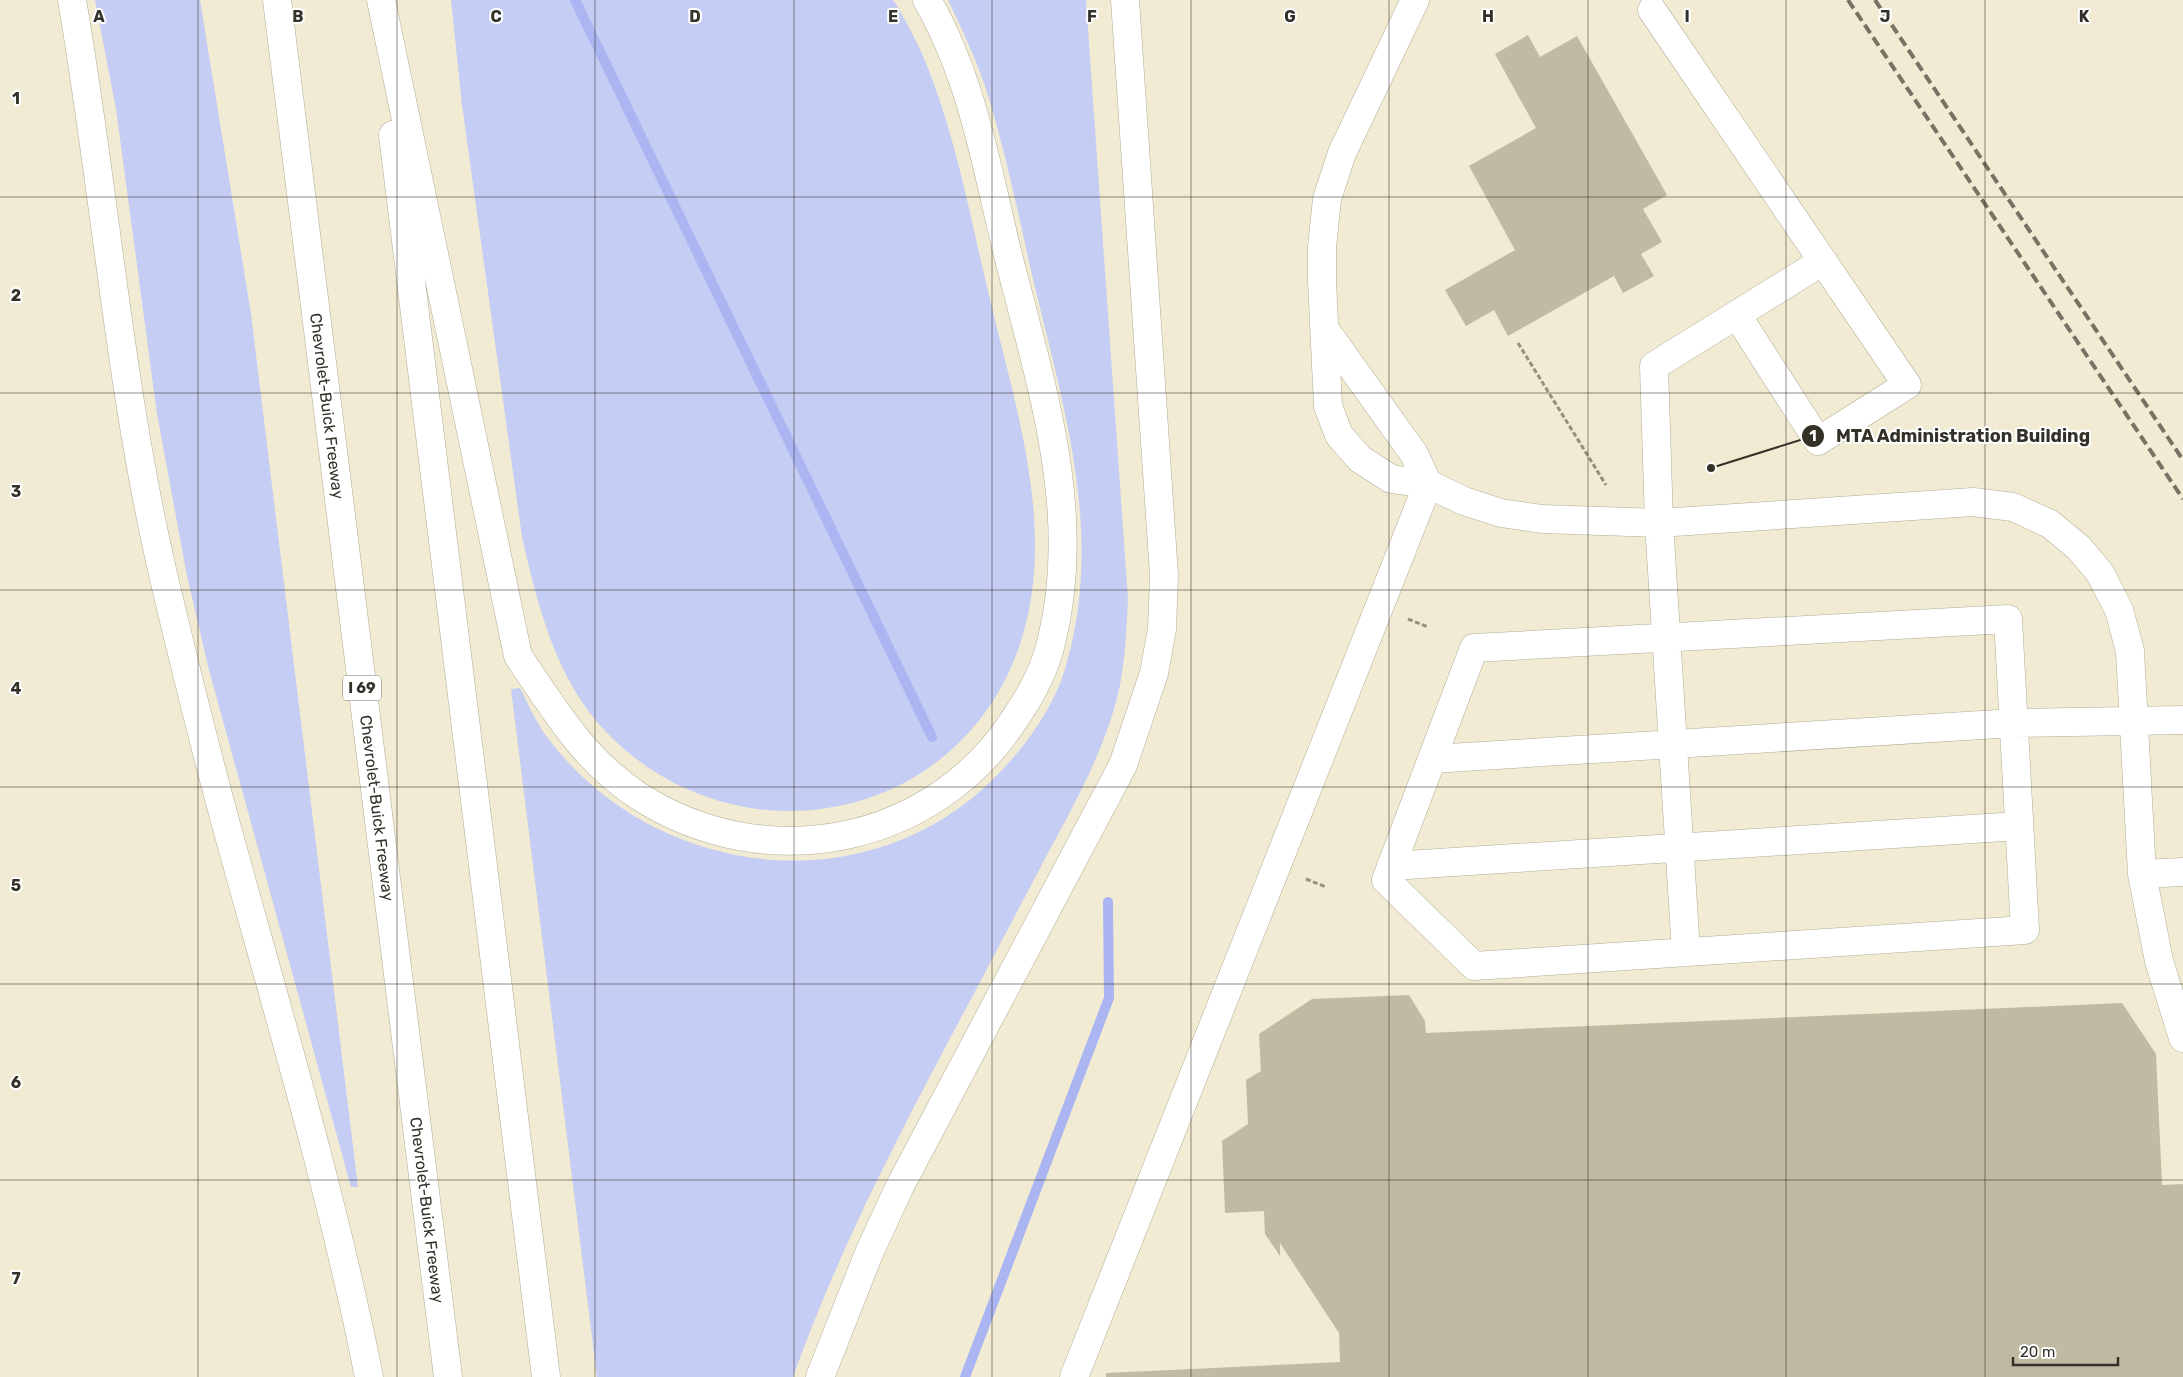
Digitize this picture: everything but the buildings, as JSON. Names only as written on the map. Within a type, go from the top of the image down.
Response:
[{"type":"main road","points":[[72,0],[89,96],[130,406],[162,570],[226,824],[310,1127],[355,1307],[369,1377]]},
{"type":"main road","name":"Chevrolet-Buick Freeway","points":[[277,0],[448,1377]]},
{"type":"main road","points":[[376,0],[546,1377]]},
{"type":"main road","points":[[381,0],[518,656],[573,738],[603,770],[640,796],[680,817],[723,833],[770,842],[811,841],[852,834],[894,820],[933,800],[968,775],[1002,740],[1030,695],[1050,647],[1060,602],[1064,550],[1062,501],[1052,436],[964,82],[942,26],[927,0]]},
{"type":"main road","points":[[820,1377],[869,1253],[900,1186],[1123,765],[1154,673],[1162,628],[1164,575],[1125,0]]},
{"type":"main road","points":[[1415,0],[1342,154],[1327,199],[1322,247],[1322,281],[1326,331],[1328,406],[1339,435],[1360,459],[1390,479],[1428,484],[1464,501],[1501,513],[1542,520],[1659,523],[1973,502],[2013,507],[2050,524],[2078,548],[2100,573],[2119,610],[2130,651],[2142,874],[2159,961],[2183,1038]]},
{"type":"main road","points":[[1652,10],[1907,385],[1818,442],[1737,315]]},
{"type":"main road","points":[[1686,952],[1659,523],[1654,366],[1823,261]]},
{"type":"main road","points":[[1074,1377],[1428,484],[1414,454],[1326,331]]},
{"type":"main road","points":[[2008,619],[2014,722],[2025,930],[1474,966],[1386,880],[1474,648],[2008,619]]},
{"type":"main road","points":[[1432,759],[2014,722],[2183,720]]},
{"type":"main road","points":[[1391,866],[2019,826]]},
{"type":"main road","points":[[2142,874],[2183,872]]},
{"type":"path","points":[[1518,343],[1606,485]]},
{"type":"path","points":[[1405,618],[1428,627]]},
{"type":"path","points":[[1306,879],[1326,888]]},
{"type":"shaded area","points":[[95,0],[200,0],[251,314],[358,1187],[351,1187],[209,670],[187,576],[157,414],[116,109]]},
{"type":"shaded area","points":[[451,0],[893,0],[911,30],[942,107],[960,169],[1010,380],[1028,469],[1034,513],[1035,557],[1031,601],[1020,644],[990,705],[948,753],[897,786],[840,806],[779,811],[718,801],[660,775],[607,733],[574,690],[551,641],[542,616],[522,537],[462,105]]},
{"type":"shaded area","points":[[948,0],[1086,0],[1128,599],[1124,655],[1118,696],[1101,747],[1085,783],[927,1081],[878,1178],[833,1276],[793,1377],[597,1377],[511,689],[520,688],[547,737],[593,786],[647,823],[706,848],[769,860],[832,858],[894,843],[952,813],[1003,769],[1022,747],[1047,710],[1065,669],[1076,619],[1081,570],[1081,521],[1076,473],[1057,376],[992,107],[967,41]]},
{"type":"waterway","points":[[575,0],[932,737]]},
{"type":"waterway","points":[[965,1377],[1109,998],[1108,902]]},
{"type":"railway","points":[[1848,0],[2183,499]]},
{"type":"railway","points":[[1875,0],[2183,460]]},
{"type":"place","name":"MTA Administration Building","points":[[1711,468]]}]
